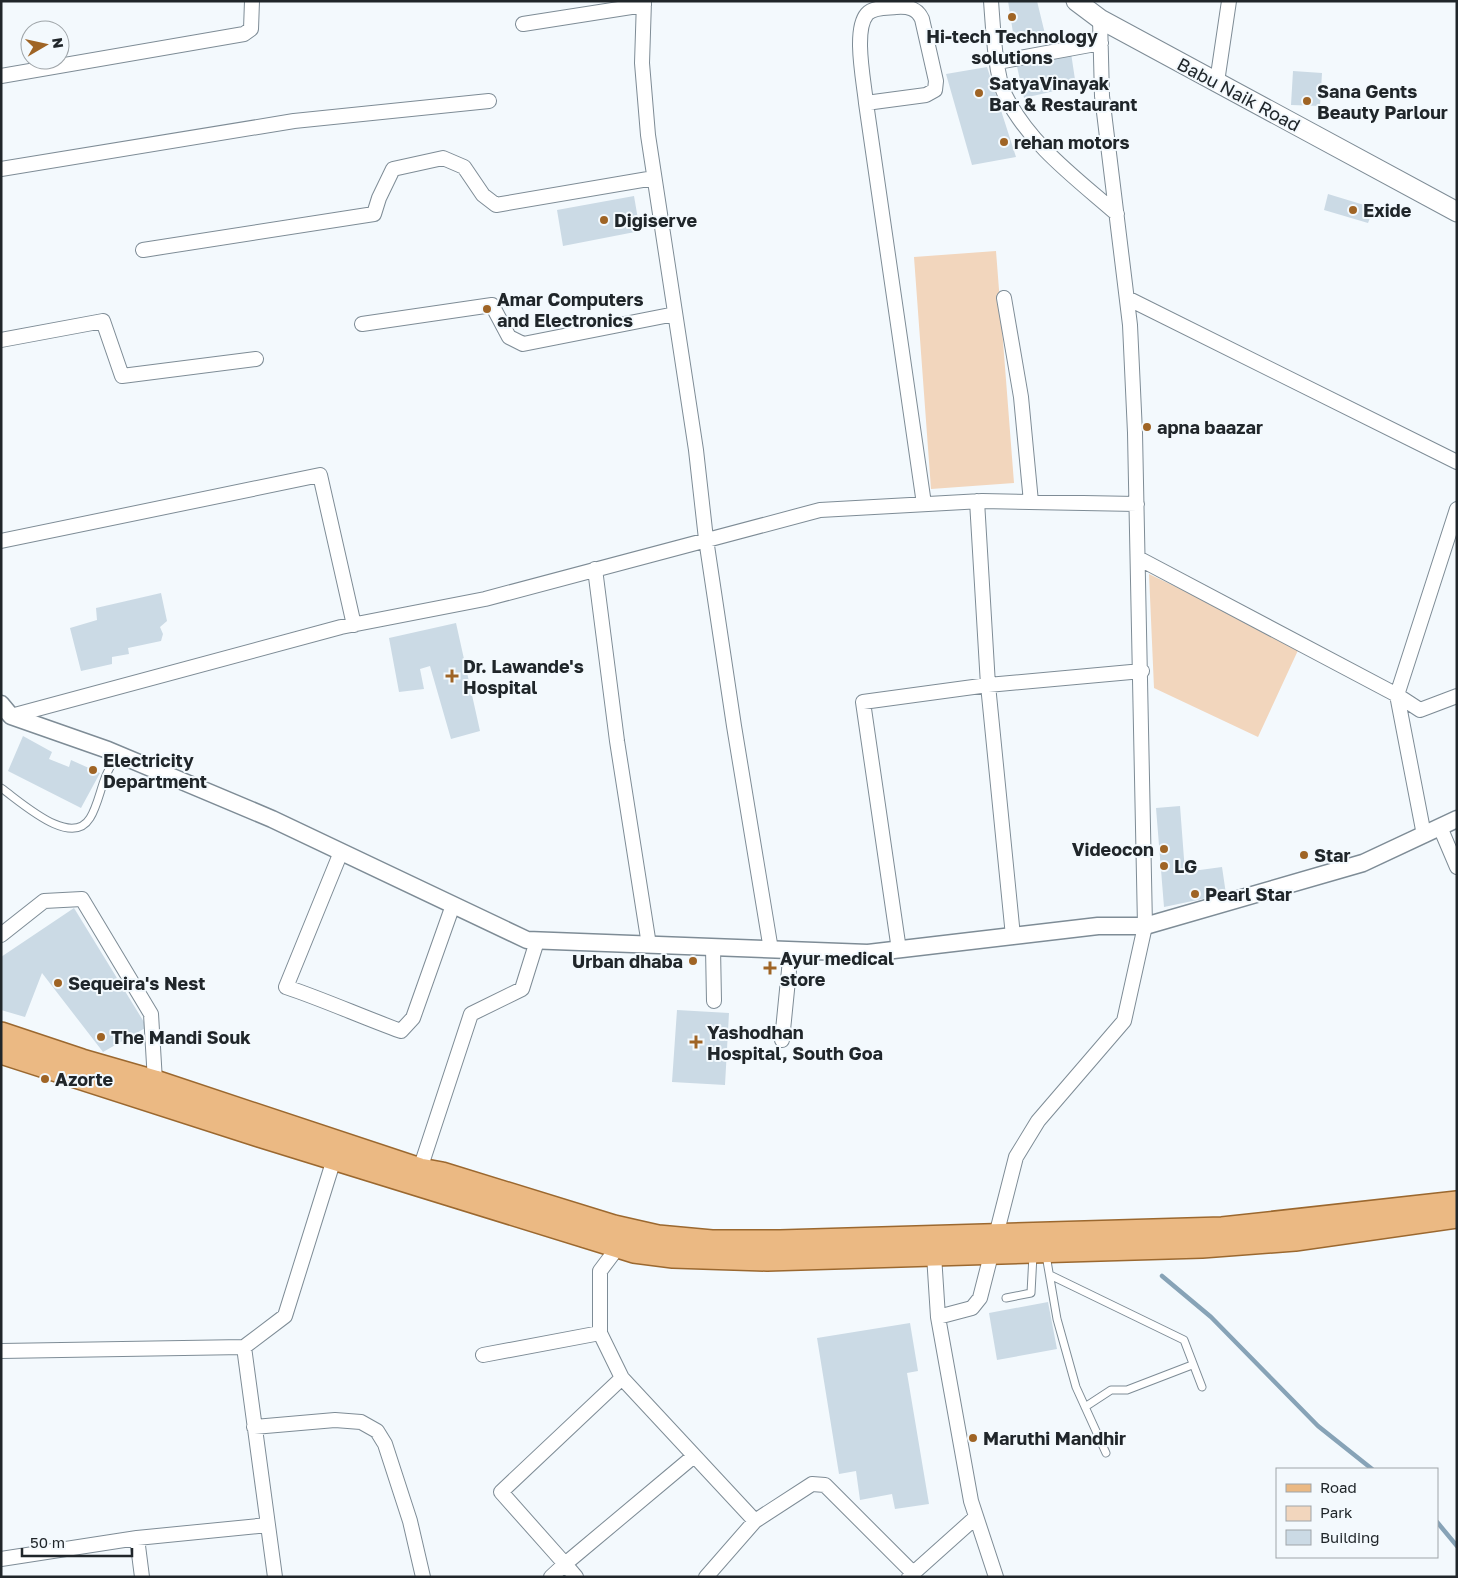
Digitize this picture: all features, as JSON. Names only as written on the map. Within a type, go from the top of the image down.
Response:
[{"type":"main road","name":"Babu Naik Road","points":[[1076,1],[1100,19],[1457,212]]},
{"type":"main road","points":[[1,1033],[155,1081],[420,1169],[614,1226],[658,1236],[780,1242],[996,1244],[1222,1228],[1457,1202]]},
{"type":"main road","points":[[1,1053],[618,1248],[673,1257],[767,1260],[934,1255],[996,1244],[1039,1252],[1202,1247],[1267,1242],[1457,1217]]},
{"type":"street","points":[[1,76],[244,34],[251,29],[252,1]]},
{"type":"street","points":[[990,1],[1004,94],[1040,147],[1117,214]]},
{"type":"street","points":[[1217,82],[1229,1]]},
{"type":"street","points":[[523,24],[644,3],[642,63],[654,178],[696,450],[706,539],[734,726],[771,950]]},
{"type":"street","points":[[866,103],[926,96],[934,90],[936,81],[934,64],[922,19],[919,12],[913,8],[903,6],[872,10],[866,14],[860,26],[866,103],[924,504]]},
{"type":"street","points":[[938,1317],[972,1308],[980,1298],[996,1244],[1016,1157],[1038,1121],[1124,1021],[1146,926],[1136,433],[1127,298],[1102,96],[1100,19]]},
{"type":"street","points":[[998,62],[1101,43]]},
{"type":"street","points":[[1,169],[294,120],[488,101]]},
{"type":"street","points":[[143,250],[374,214],[392,169],[443,158],[464,168],[483,195],[496,205],[654,178]]},
{"type":"street","points":[[1004,298],[1020,397],[1031,502]]},
{"type":"street","points":[[1127,298],[1457,462]]},
{"type":"street","points":[[362,324],[492,305],[509,337],[523,344],[676,314]]},
{"type":"street","points":[[1,340],[103,321],[122,376],[256,359]]},
{"type":"street","points":[[1,541],[320,475],[354,625]]},
{"type":"street","points":[[977,501],[988,685],[1012,936]]},
{"type":"street","points":[[4,714],[354,625],[485,599],[820,510],[977,501],[1137,504]]},
{"type":"street","points":[[1424,835],[1397,695],[1457,509]]},
{"type":"street","points":[[1138,558],[1397,695],[1420,710],[1457,696]]},
{"type":"street","points":[[595,569],[617,741],[649,945]]},
{"type":"street","points":[[899,950],[863,702],[988,685],[1142,671]]},
{"type":"street","points":[[4,714],[118,754],[272,819],[526,940],[537,941],[868,953],[1098,926],[1146,926],[1363,863],[1457,820]]},
{"type":"street","points":[[1440,827],[1457,867]]},
{"type":"street","points":[[341,852],[286,987],[331,1002],[348,1012],[401,1031],[413,1018],[452,905]]},
{"type":"street","points":[[1,935],[44,902],[82,899],[151,1014],[155,1081]]},
{"type":"street","points":[[420,1169],[470,1014],[522,989],[537,941]]},
{"type":"street","points":[[713,948],[714,1000]]},
{"type":"street","points":[[782,1040],[791,950]]},
{"type":"street","points":[[1,1351],[244,1347],[285,1316],[334,1159]]},
{"type":"street","points":[[618,1248],[600,1271],[600,1334],[622,1378],[755,1521]]},
{"type":"street","points":[[934,1255],[938,1317],[971,1501],[996,1577]]},
{"type":"street","points":[[483,1355],[600,1334]]},
{"type":"street","points":[[244,1347],[275,1577]]},
{"type":"street","points":[[576,1577],[501,1492],[622,1378]]},
{"type":"street","points":[[254,1427],[334,1420],[361,1422],[376,1431],[385,1444],[410,1521],[423,1577]]},
{"type":"street","points":[[551,1577],[694,1456]]},
{"type":"street","points":[[706,1577],[755,1521],[812,1484],[825,1485],[911,1575],[976,1517]]},
{"type":"street","points":[[1,1559],[137,1538],[268,1525]]},
{"type":"street","points":[[137,1538],[142,1577]]},
{"type":"lane","points":[[1,788],[62,828],[76,829],[90,820],[106,775],[118,754]]},
{"type":"lane","points":[[1039,1252],[1050,1275],[1060,1328],[1076,1387],[1106,1453]]},
{"type":"lane","points":[[1006,1298],[1031,1293],[1039,1252]]},
{"type":"lane","points":[[1050,1275],[1184,1340],[1202,1387]]},
{"type":"lane","points":[[1085,1407],[1111,1390],[1127,1390],[1192,1365]]},
{"type":"green space","points":[[996,251],[1014,483],[931,489],[914,257]]},
{"type":"green space","points":[[1149,574],[1300,646],[1258,737],[1154,688]]},
{"type":"building","points":[[1008,1],[1037,1],[1045,34],[1014,39]]},
{"type":"building","points":[[1071,53],[1076,86],[1024,98],[1016,62]]},
{"type":"building","points":[[987,67],[1016,157],[972,165],[946,74]]},
{"type":"building","points":[[1293,71],[1322,73],[1320,106],[1291,105]]},
{"type":"building","points":[[1328,194],[1374,208],[1368,223],[1324,210]]},
{"type":"building","points":[[634,196],[640,231],[563,246],[557,210]]},
{"type":"building","points":[[161,593],[167,621],[160,627],[163,634],[161,641],[128,648],[129,654],[112,657],[112,664],[81,671],[70,628],[97,620],[96,608]]},
{"type":"building","points":[[456,623],[480,731],[451,739],[430,666],[420,669],[424,689],[399,692],[389,638]]},
{"type":"building","points":[[23,736],[52,752],[49,759],[69,767],[71,760],[100,773],[81,808],[8,771]]},
{"type":"building","points":[[1180,806],[1185,872],[1222,867],[1226,894],[1164,907],[1156,808]]},
{"type":"building","points":[[74,908],[147,1027],[103,1052],[42,973],[25,1017],[1,1010],[1,957]]},
{"type":"building","points":[[677,1010],[729,1013],[725,1085],[672,1082]]},
{"type":"building","points":[[1048,1302],[1057,1349],[997,1360],[989,1313]]},
{"type":"building","points":[[910,1323],[918,1371],[907,1373],[929,1504],[895,1509],[892,1494],[860,1500],[856,1471],[839,1474],[817,1338]]},
{"type":"waterway","points":[[1162,1276],[1211,1317],[1318,1426],[1371,1468]]},
{"type":"waterway","points":[[1438,1523],[1457,1546]]},
{"type":"place","name":"Hi-tech Technology solutions","points":[[1012,17]]},
{"type":"place","name":"SatyaVinayak Bar & Restaurant","points":[[979,93]]},
{"type":"place","name":"Sana Gents Beauty Parlour","points":[[1307,101]]},
{"type":"place","name":"rehan motors","points":[[1004,142]]},
{"type":"place","name":"Exide","points":[[1353,210]]},
{"type":"place","name":"Digiserve","points":[[604,220]]},
{"type":"place","name":"Amar Computers and Electronics","points":[[487,309]]},
{"type":"place","name":"apna baazar","points":[[1147,427]]},
{"type":"place","name":"Dr. Lawande's Hospital","points":[[452,676]]},
{"type":"place","name":"Electricity Department","points":[[93,770]]},
{"type":"place","name":"Videocon","points":[[1164,849]]},
{"type":"place","name":"Star","points":[[1304,855]]},
{"type":"place","name":"LG","points":[[1164,866]]},
{"type":"place","name":"Pearl Star","points":[[1195,894]]},
{"type":"place","name":"Urban dhaba","points":[[693,961]]},
{"type":"place","name":"Ayur medical store","points":[[770,968]]},
{"type":"place","name":"Sequeira's Nest","points":[[58,983]]},
{"type":"place","name":"The Mandi Souk","points":[[101,1037]]},
{"type":"place","name":"Yashodhan Hospital, South Goa","points":[[696,1042]]},
{"type":"place","name":"Azorte","points":[[45,1079]]},
{"type":"place","name":"Maruthi Mandhir","points":[[973,1438]]}]
